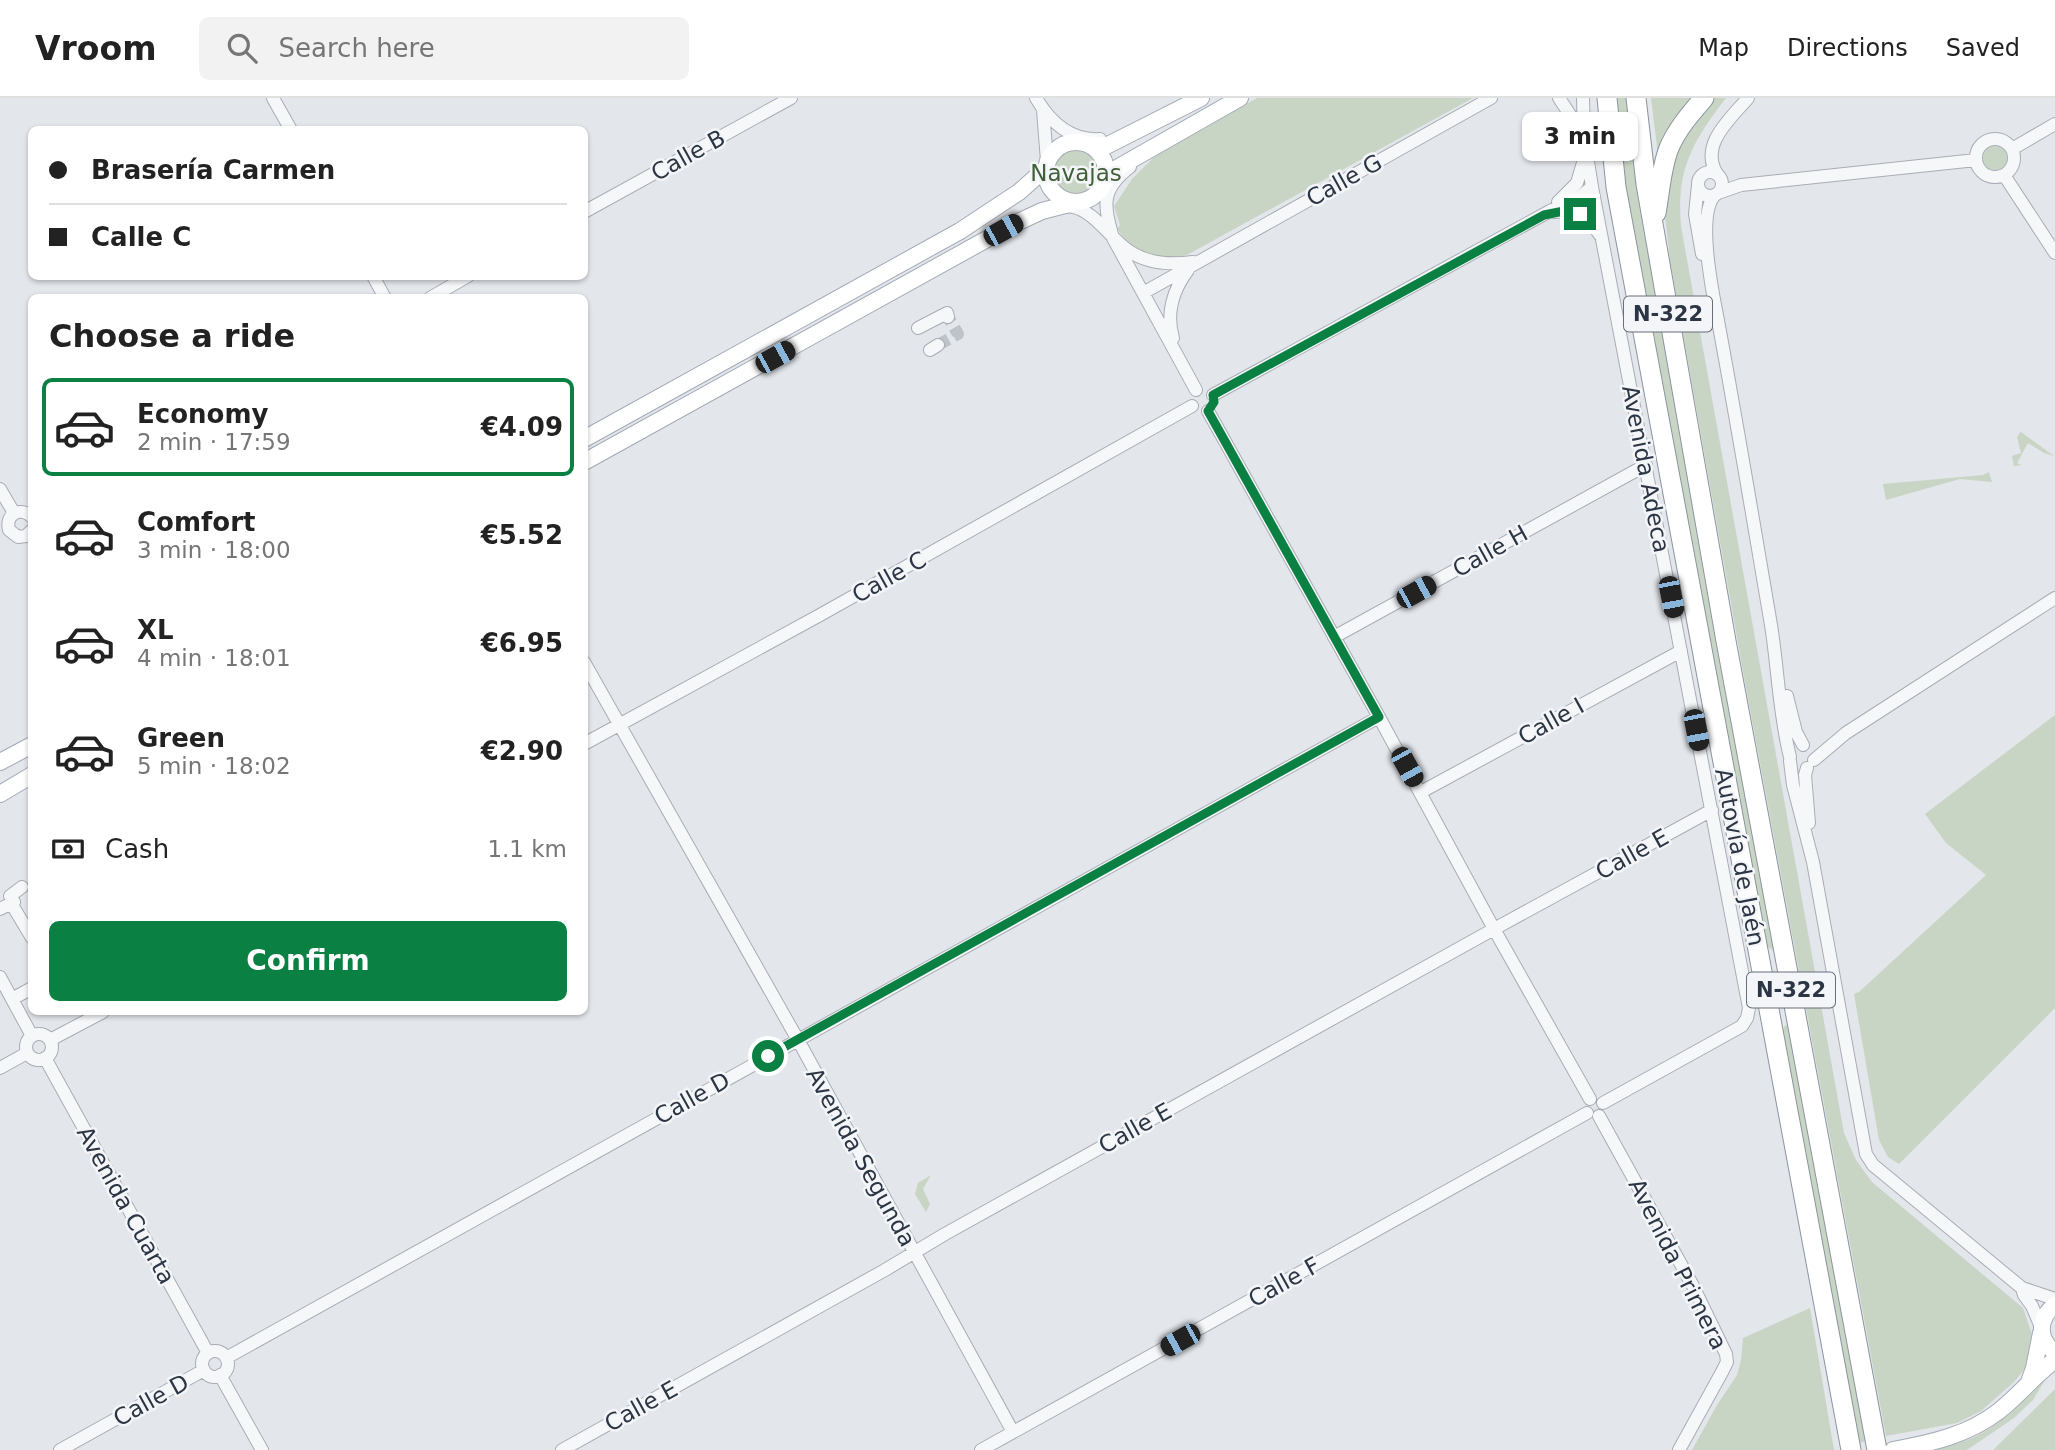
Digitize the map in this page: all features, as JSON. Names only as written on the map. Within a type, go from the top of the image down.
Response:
[{"type":"highway","name":"Autovía de Jaén","points":[[1605,98],[1616,187],[1850,1450]]},
{"type":"highway","name":"Autovía de Jaén","points":[[1636,98],[1646,184],[1728,654],[1877,1450]]},
{"type":"highway","points":[[1654,232],[1662,175],[1669,148],[1686,120],[1704,98]]},
{"type":"main road","points":[[588,437],[960,231],[1019,192],[1046,165],[1059,146],[1079,140],[1106,146],[1201,98]]},
{"type":"main road","points":[[588,460],[1016,223],[1051,208],[1078,206],[1104,190],[1111,172],[1240,98]]},
{"type":"main road","points":[[1079,140],[1103,158],[1106,168],[1104,190]]},
{"type":"main road","points":[[1046,165],[1046,180],[1052,191],[1061,199],[1078,206]]},
{"type":"main road","points":[[0,762],[28,748]]},
{"type":"main road","points":[[0,794],[28,777]]},
{"type":"main road","points":[[2028,1384],[2034,1368],[2043,1318],[2055,1305]]},
{"type":"main road","points":[[2041,1330],[2044,1341],[2055,1352]]},
{"type":"main road","points":[[1894,1450],[1949,1438],[1983,1422],[2055,1360]]},
{"type":"street","points":[[273,98],[289,126]]},
{"type":"street","name":"Calle B","points":[[588,210],[791,98]]},
{"type":"street","name":"Calle G","points":[[1143,293],[1491,98]]},
{"type":"street","points":[[1558,98],[1565,98]]},
{"type":"street","name":"Avenida Adeca","points":[[1558,98],[1586,143]]},
{"type":"street","name":"Avenida Adeca","points":[[1583,98],[1592,187],[1749,1008],[1742,1026],[1603,1103]]},
{"type":"street","points":[[1748,98],[1711,148],[1712,166],[1722,183],[1717,194],[1709,201],[1706,222],[1712,287],[1777,662],[1793,785],[1813,862],[1866,1154],[1873,1165],[2022,1288],[2055,1299]]},
{"type":"street","points":[[1040,104],[1054,121],[1079,140]]},
{"type":"street","points":[[1040,104],[1048,151],[1046,165]]},
{"type":"street","points":[[2012,149],[2055,124]]},
{"type":"street","points":[[1999,139],[2012,149],[2014,160],[2004,175],[1994,177],[1980,170],[1976,153],[1986,141],[1999,139]]},
{"type":"street","points":[[1544,215],[1573,189],[1581,176],[1586,143]]},
{"type":"street","points":[[1712,287],[1695,214],[1700,178],[1708,172],[1732,184],[1741,185],[1976,160]]},
{"type":"street","points":[[2004,175],[2055,253]]},
{"type":"street","points":[[1573,189],[1588,185],[1592,187]]},
{"type":"street","points":[[1698,185],[1703,194],[1717,194],[1741,185]]},
{"type":"street","points":[[1213,395],[1581,196],[1592,187]]},
{"type":"street","points":[[1104,190],[1113,238],[1196,390]]},
{"type":"street","points":[[1078,206],[1113,238]]},
{"type":"street","points":[[1544,215],[1564,211],[1580,214],[1589,220],[1602,238]]},
{"type":"street","name":"Calle G","points":[[1113,238],[1130,252],[1152,261],[1195,263]]},
{"type":"street","name":"Calle G","points":[[1179,359],[1171,331],[1171,307],[1176,289],[1195,263]]},
{"type":"street","points":[[437,294],[461,280]]},
{"type":"street","points":[[918,328],[947,313],[948,317]]},
{"type":"street","points":[[1204,388],[1213,395],[1214,402],[1208,411],[1199,412],[1192,407],[1191,398],[1196,390],[1204,388]]},
{"type":"street","name":"Calle C","points":[[588,742],[1192,407]]},
{"type":"street","points":[[1208,411],[1590,1099]]},
{"type":"street","name":"Calle H","points":[[1334,637],[1646,465]]},
{"type":"street","points":[[0,489],[14,513]]},
{"type":"street","points":[[28,514],[20,511],[14,513],[9,518],[4,533],[28,537]]},
{"type":"street","points":[[1790,759],[1799,769],[1810,764],[1846,733],[2055,598]]},
{"type":"street","name":"Calle I","points":[[1421,792],[1681,651]]},
{"type":"street","points":[[1777,662],[1796,732],[1813,752],[1806,784],[1813,862]]},
{"type":"street","name":"Avenida Segunda","points":[[588,669],[798,1040],[1013,1432]]},
{"type":"street","name":"Calle D","points":[[226,1358],[1379,717]]},
{"type":"street","points":[[1790,759],[1796,747],[1823,743],[1846,733]]},
{"type":"street","name":"Calle E","points":[[562,1450],[945,1234],[1712,810]]},
{"type":"street","points":[[22,887],[10,896],[14,902],[6,906],[28,933]]},
{"type":"street","points":[[0,976],[32,1036]]},
{"type":"street","points":[[12,999],[28,990]]},
{"type":"street","points":[[50,1040],[97,1015]]},
{"type":"street","points":[[44,1035],[50,1040],[51,1052],[45,1058],[39,1060],[27,1053],[26,1044],[32,1036],[44,1035]]},
{"type":"street","points":[[0,1068],[27,1053]]},
{"type":"street","name":"Avenida Cuarta","points":[[45,1058],[208,1353]]},
{"type":"street","points":[[1597,1098],[1603,1103],[1604,1112],[1593,1115],[1585,1106],[1590,1099],[1597,1098]]},
{"type":"street","name":"Calle F","points":[[981,1450],[1593,1115]]},
{"type":"street","name":"Avenida Primera","points":[[1593,1115],[1693,1286],[1727,1354],[1727,1362],[1722,1372],[1678,1450]]},
{"type":"street","points":[[2022,1288],[2041,1330]]},
{"type":"street","points":[[220,1352],[226,1358],[227,1367],[220,1375],[212,1376],[204,1370],[202,1361],[208,1353],[220,1352]]},
{"type":"street","name":"Calle D","points":[[60,1450],[204,1370]]},
{"type":"street","points":[[220,1375],[262,1450]]},
{"type":"green space","points":[[1257,98],[1473,98],[1187,255],[1166,257],[1148,254],[1124,238],[1117,229],[1120,225],[1114,206],[1132,179],[1154,157]]},
{"type":"green space","points":[[1615,98],[1630,98],[1654,284],[1776,942],[1772,950],[1765,944],[1632,231]]},
{"type":"green space","points":[[1651,98],[1693,98],[1659,163]]},
{"type":"green space","points":[[1714,98],[1726,98],[1704,128],[1689,157],[1681,188],[1681,226],[1844,1133],[1856,1160],[1872,1182],[2023,1308],[2032,1334],[2030,1356],[2024,1370],[1981,1411],[1957,1423],[1886,1436],[1744,677],[1670,260],[1665,215],[1676,155],[1689,129]]},
{"type":"green space","points":[[1995,146],[2004,149],[2007,158],[2004,167],[1995,170],[1986,167],[1983,158],[1986,149]]},
{"type":"green space","name":"Navajas","points":[[1076,148],[1094,155],[1101,173],[1094,191],[1076,198],[1058,191],[1051,173],[1058,155]]},
{"type":"green space","points":[[2021,431],[2054,456],[2028,443],[2017,463],[2021,465],[2014,466],[2012,456],[2021,453],[2017,437]]},
{"type":"green space","points":[[1989,472],[1992,482],[1960,479],[1886,500],[1883,484],[1983,475]]},
{"type":"green space","points":[[2055,715],[2055,1008],[1899,1164],[1888,1157],[1879,1140],[1854,994],[1986,875],[1946,843],[1925,814]]},
{"type":"green space","points":[[1785,1025],[1793,1029],[1869,1441],[1858,1443],[1782,1033]]},
{"type":"green space","points":[[931,1175],[923,1189],[930,1204],[926,1212],[915,1194],[918,1183]]},
{"type":"green space","points":[[1810,1308],[1834,1450],[1692,1450],[1737,1375],[1743,1338]]},
{"type":"green space","points":[[2049,1373],[2033,1400],[2014,1418],[1967,1450],[1934,1450],[1967,1440],[1990,1428],[2012,1411]]},
{"type":"green space","points":[[2055,1389],[2055,1450],[1993,1450]]},
{"type":"tunnel","points":[[938,345],[958,334],[948,317]]},
{"type":"route","points":[[768,1056],[1379,717],[1208,411],[1213,406],[1213,395],[1544,215],[1564,211],[1580,214]]}]
